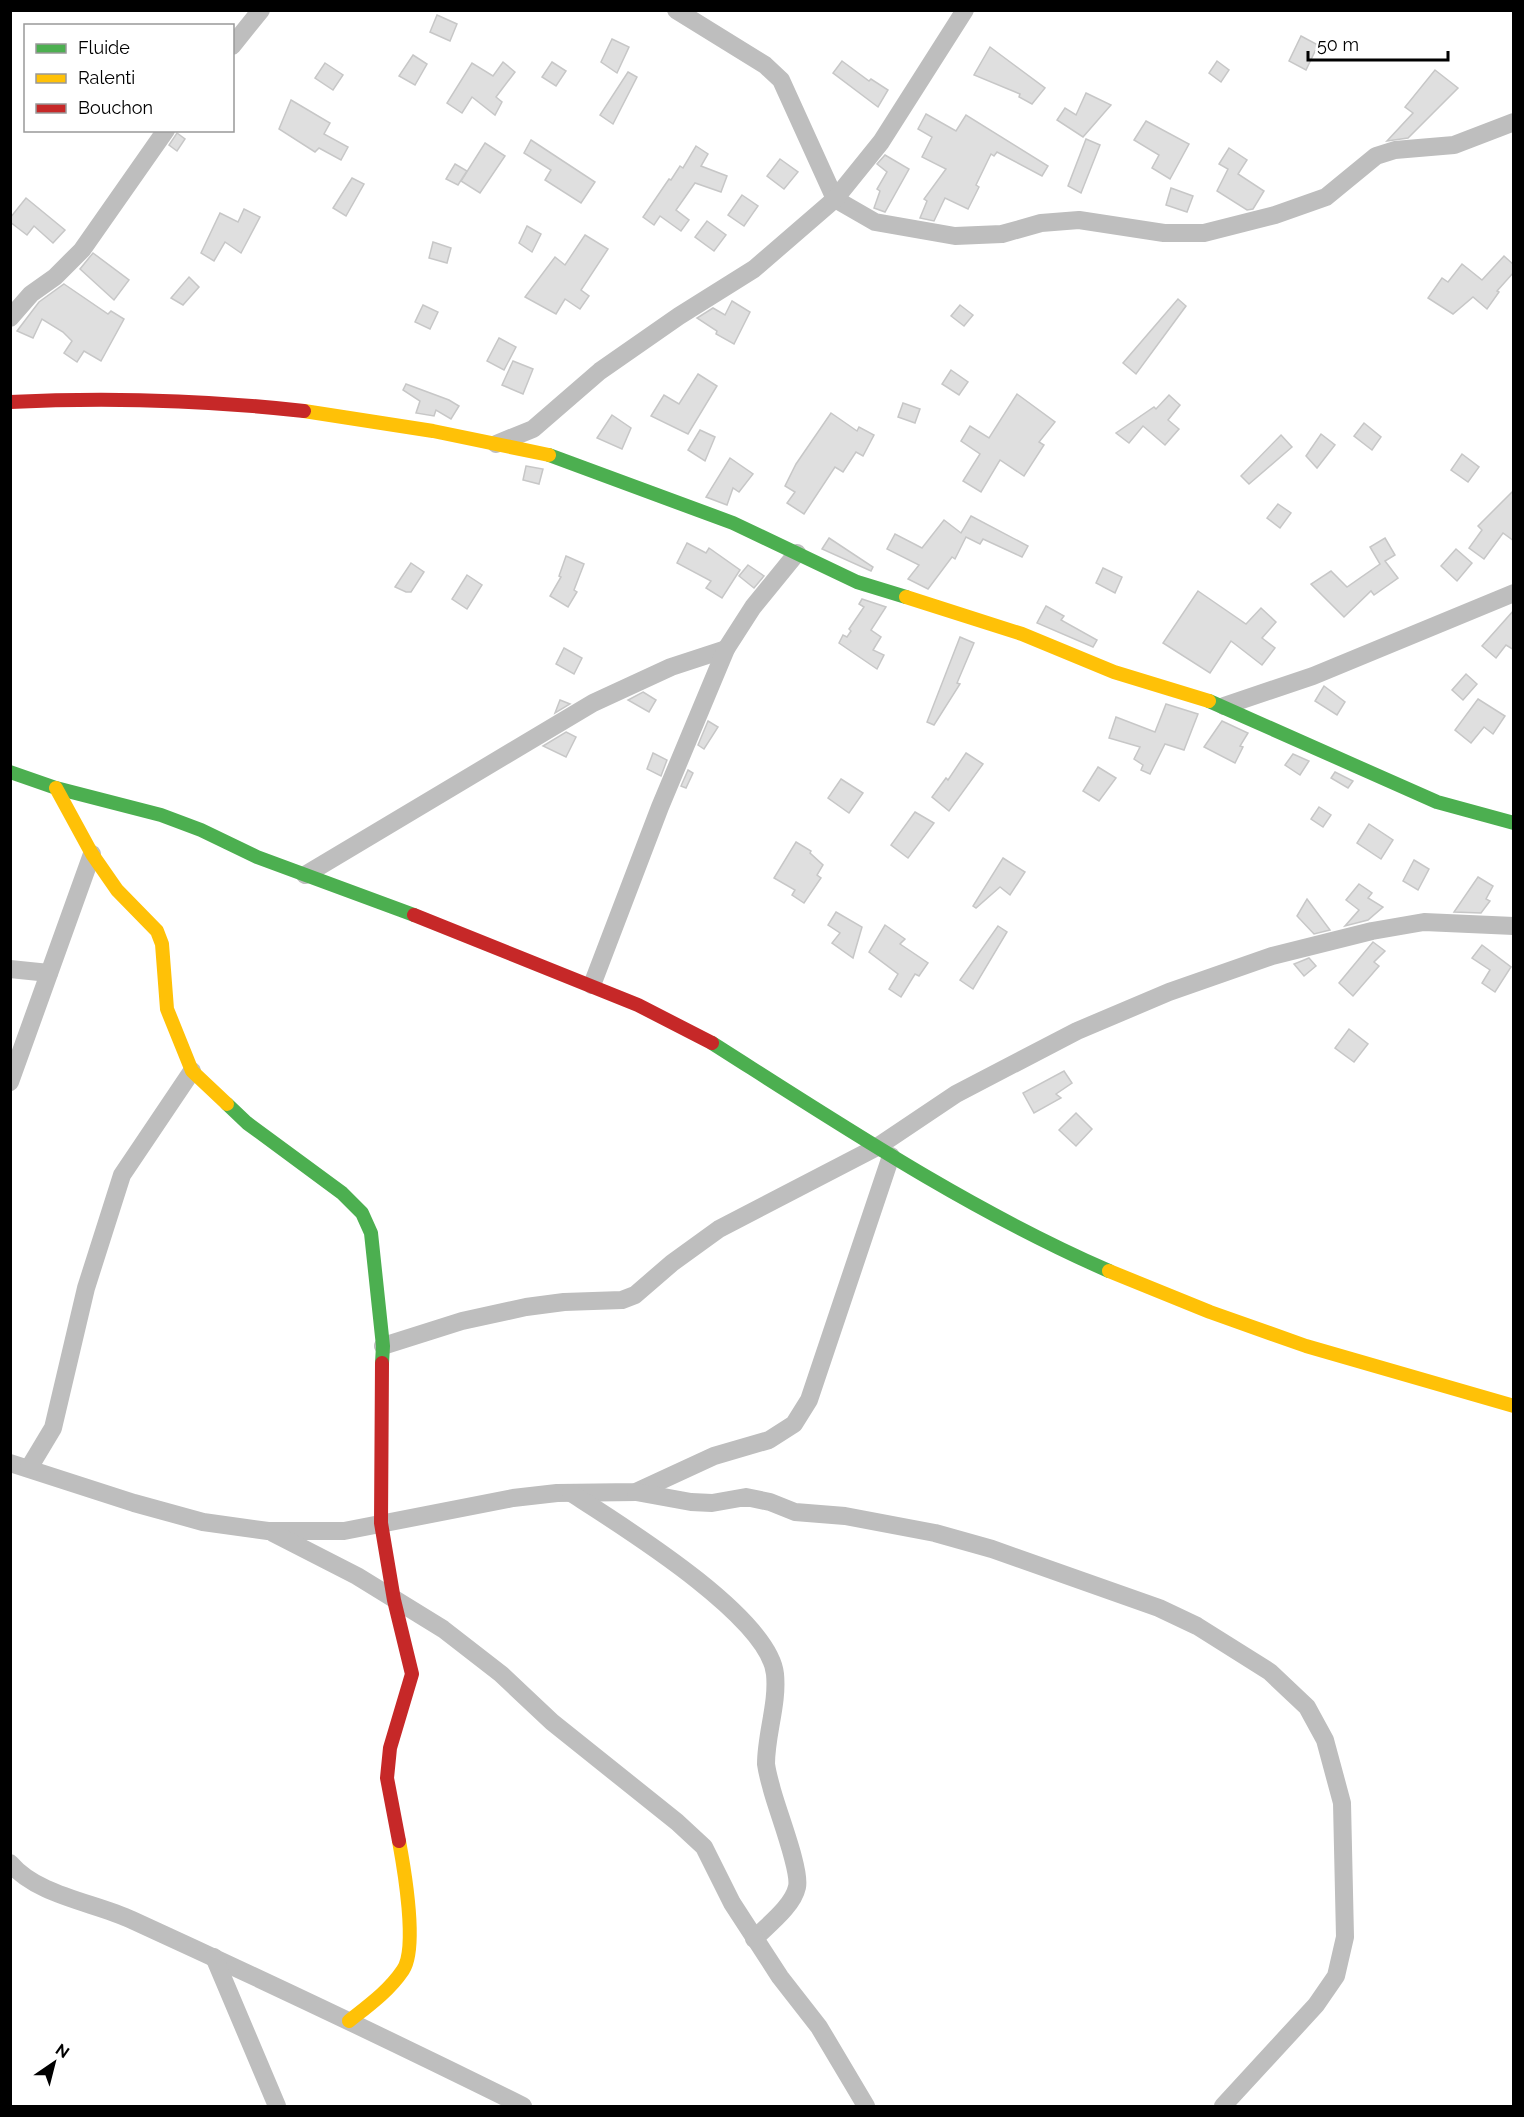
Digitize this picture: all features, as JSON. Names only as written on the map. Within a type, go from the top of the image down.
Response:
[{"type":"street","points":[[234,44],[261,10]]},
{"type":"street","points":[[676,10],[765,65],[781,80],[835,199],[875,222],[956,236],[1002,234],[1041,223],[1079,220],[1164,233],[1204,233],[1275,215],[1326,197],[1376,156],[1395,150],[1454,145],[1514,122]]},
{"type":"street","points":[[496,444],[533,429],[600,371],[679,316],[754,269],[835,199],[880,142],[965,10]]},
{"type":"street","points":[[10,318],[31,294],[55,277],[82,250],[165,132]]},
{"type":"street","points":[[10,402],[68,399],[210,401],[346,416],[569,460],[732,523],[857,582],[1023,634],[1114,672],[1224,706],[1437,802],[1514,823]]},
{"type":"street","points":[[592,985],[660,807],[726,649],[753,607],[797,554]]},
{"type":"street","points":[[1224,706],[1313,676],[1514,593]]},
{"type":"street","points":[[306,875],[593,703],[671,667],[726,649]]},
{"type":"street","points":[[10,772],[56,788],[161,815],[201,830],[257,857],[413,914],[592,985],[703,1038],[884,1152],[1040,1241],[1210,1312],[1317,1350],[1514,1406]]},
{"type":"street","points":[[56,788],[92,854],[117,890],[157,931],[162,944],[168,1009],[192,1071],[247,1122],[342,1193],[362,1213],[371,1233],[383,1346],[380,1413],[381,1522],[394,1600],[412,1674],[390,1748],[387,1778],[405,1870],[410,1931],[405,1968],[396,1980],[349,2021]]},
{"type":"street","points":[[10,1082],[92,854]]},
{"type":"street","points":[[383,1346],[462,1321],[526,1307],[564,1302],[622,1300],[635,1295],[672,1263],[719,1229],[884,1152],[956,1094],[1077,1031],[1169,992],[1272,956],[1372,930],[1424,922],[1514,926]]},
{"type":"street","points":[[10,969],[49,973]]},
{"type":"street","points":[[29,1468],[53,1428],[86,1288],[122,1175],[192,1071]]},
{"type":"street","points":[[636,1492],[714,1456],[769,1440],[794,1424],[809,1400],[884,1152]]},
{"type":"street","points":[[10,1463],[134,1503],[203,1522],[268,1530],[344,1531],[513,1498],[571,1493],[636,1492],[691,1502],[712,1503],[746,1497],[770,1502],[795,1512],[867,1520],[935,1533],[992,1549],[1159,1608],[1197,1626],[1270,1672],[1307,1707],[1325,1740],[1342,1803],[1345,1937],[1336,1976],[1316,2005],[1222,2106]]},
{"type":"street","points":[[571,1493],[627,1529],[716,1596],[735,1612],[766,1650],[775,1672],[774,1711],[766,1765],[774,1802],[797,1874],[797,1888],[785,1907],[754,1939]]},
{"type":"street","points":[[268,1530],[357,1576],[443,1629],[501,1674],[552,1722],[645,1796],[704,1847],[732,1903],[754,1939],[819,2027],[866,2106]]},
{"type":"street","points":[[10,1863],[20,1874],[39,1887],[110,1909],[349,2021],[523,2106]]},
{"type":"street","points":[[214,1957],[277,2106]]},
{"type":"building","points":[[437,15],[457,24],[450,41],[430,32]]},
{"type":"building","points":[[1301,36],[1318,45],[1306,70],[1289,61]]},
{"type":"building","points":[[612,39],[629,47],[617,73],[601,62]]},
{"type":"building","points":[[990,47],[1045,88],[1032,104],[1019,97],[1020,94],[974,75]]},
{"type":"building","points":[[413,55],[427,64],[415,85],[399,76]]},
{"type":"building","points":[[842,61],[869,81],[871,79],[888,90],[878,107],[833,73]]},
{"type":"building","points":[[1217,61],[1229,70],[1221,82],[1209,73]]},
{"type":"building","points":[[503,62],[515,72],[496,97],[502,102],[495,115],[472,97],[462,113],[447,103],[472,63],[493,76]]},
{"type":"building","points":[[552,62],[566,71],[556,86],[542,77]]},
{"type":"building","points":[[325,63],[343,75],[333,90],[315,78]]},
{"type":"building","points":[[1435,70],[1458,88],[1408,138],[1387,141],[1413,113],[1405,107]]},
{"type":"building","points":[[628,72],[637,77],[613,124],[600,115]]},
{"type":"building","points":[[1086,93],[1111,105],[1083,137],[1057,120],[1065,108],[1076,115]]},
{"type":"building","points":[[291,100],[330,123],[324,134],[348,147],[341,160],[319,148],[315,152],[279,129]]},
{"type":"building","points":[[926,114],[956,131],[966,115],[1048,166],[1042,176],[997,152],[994,156],[991,154],[976,185],[979,187],[968,209],[945,198],[934,221],[920,218],[927,201],[924,199],[946,169],[922,157],[932,137],[918,129]]},
{"type":"building","points":[[1146,121],[1189,144],[1170,179],[1152,168],[1159,155],[1134,140]]},
{"type":"building","points":[[177,133],[185,139],[177,151],[169,145]]},
{"type":"building","points":[[1086,139],[1100,145],[1081,193],[1068,186]]},
{"type":"building","points":[[531,140],[595,182],[581,203],[545,180],[551,170],[524,153]]},
{"type":"building","points":[[485,143],[505,156],[480,193],[461,181]]},
{"type":"building","points":[[696,146],[708,154],[701,166],[727,176],[721,192],[695,183],[676,210],[689,220],[681,231],[660,216],[654,225],[643,217],[669,179],[671,180],[680,166],[683,168]]},
{"type":"building","points":[[1229,148],[1247,160],[1238,174],[1264,191],[1253,209],[1247,210],[1217,191],[1228,169],[1219,164]]},
{"type":"building","points":[[885,155],[909,169],[885,212],[874,208],[880,191],[877,189],[887,172],[877,164]]},
{"type":"building","points":[[780,159],[798,172],[784,189],[767,176]]},
{"type":"building","points":[[455,164],[467,171],[458,185],[446,179]]},
{"type":"building","points":[[352,178],[364,184],[346,216],[333,208]]},
{"type":"building","points":[[1171,188],[1193,196],[1187,212],[1166,205]]},
{"type":"building","points":[[742,195],[758,206],[744,226],[728,215]]},
{"type":"building","points":[[26,198],[65,230],[53,243],[34,226],[27,235],[10,222],[10,218]]},
{"type":"building","points":[[244,209],[260,217],[241,253],[225,242],[214,261],[201,253],[220,213],[238,222]]},
{"type":"building","points":[[707,221],[726,235],[714,251],[695,237]]},
{"type":"building","points":[[527,226],[541,234],[532,252],[519,243]]},
{"type":"building","points":[[585,235],[608,249],[581,290],[589,296],[580,309],[565,299],[556,314],[525,297],[555,257],[565,265]]},
{"type":"building","points":[[433,242],[451,248],[447,263],[429,258]]},
{"type":"building","points":[[93,253],[129,280],[114,300],[80,269]]},
{"type":"building","points":[[1504,256],[1514,265],[1514,272],[1497,291],[1499,292],[1487,309],[1473,297],[1453,314],[1428,298],[1442,278],[1448,282],[1462,264],[1482,280]]},
{"type":"building","points":[[189,277],[199,287],[183,305],[171,298]]},
{"type":"building","points":[[64,284],[108,314],[111,311],[124,319],[101,361],[84,351],[77,362],[64,353],[72,341],[63,332],[42,319],[33,338],[17,331],[39,302]]},
{"type":"building","points":[[1178,299],[1186,306],[1136,374],[1123,363]]},
{"type":"building","points":[[732,301],[750,312],[734,344],[716,334],[717,331],[697,318],[713,308],[725,315]]},
{"type":"building","points":[[423,305],[438,312],[430,329],[415,322]]},
{"type":"building","points":[[960,305],[973,315],[964,326],[951,316]]},
{"type":"building","points":[[499,338],[516,347],[504,370],[487,361]]},
{"type":"building","points":[[513,361],[533,369],[523,394],[502,385]]},
{"type":"building","points":[[951,370],[968,382],[959,395],[942,384]]},
{"type":"building","points":[[698,374],[717,386],[688,434],[651,416],[664,395],[679,404]]},
{"type":"building","points":[[406,384],[459,406],[451,419],[436,410],[434,416],[416,413],[420,401],[403,390]]},
{"type":"building","points":[[1017,394],[1055,422],[1039,442],[1044,445],[1024,476],[1000,460],[981,492],[963,481],[980,454],[961,441],[970,426],[989,438]]},
{"type":"building","points":[[1169,395],[1180,405],[1168,420],[1179,429],[1165,445],[1143,426],[1129,443],[1116,433],[1154,407],[1156,409]]},
{"type":"building","points":[[903,403],[920,409],[915,423],[898,417]]},
{"type":"building","points":[[831,413],[857,431],[859,427],[874,435],[863,456],[856,452],[843,472],[835,467],[804,514],[787,503],[795,492],[785,486],[796,464]]},
{"type":"building","points":[[612,415],[631,428],[622,449],[597,438]]},
{"type":"building","points":[[1364,423],[1381,437],[1372,450],[1354,436]]},
{"type":"building","points":[[700,430],[715,437],[705,461],[688,450]]},
{"type":"building","points":[[1321,434],[1335,445],[1317,468],[1306,456]]},
{"type":"building","points":[[1281,435],[1292,447],[1249,484],[1241,476]]},
{"type":"building","points":[[1462,454],[1479,467],[1468,482],[1451,470]]},
{"type":"building","points":[[730,458],[753,474],[739,492],[733,488],[727,505],[706,497]]},
{"type":"building","points":[[526,466],[543,469],[539,484],[523,480]]},
{"type":"building","points":[[1514,490],[1514,541],[1503,533],[1484,559],[1469,548],[1482,530],[1478,526]]},
{"type":"building","points":[[1278,504],[1291,513],[1280,528],[1267,518]]},
{"type":"building","points":[[971,516],[1028,546],[1022,557],[983,539],[980,544],[966,537],[955,559],[952,557],[928,589],[908,579],[919,565],[887,549],[895,534],[922,548],[944,520],[961,533]]},
{"type":"building","points":[[829,538],[873,567],[871,571],[822,549]]},
{"type":"building","points":[[1385,538],[1395,555],[1385,561],[1398,578],[1374,595],[1371,591],[1344,617],[1311,584],[1331,571],[1347,587],[1380,564],[1370,547]]},
{"type":"building","points":[[687,543],[706,553],[709,548],[740,570],[722,598],[706,588],[711,581],[677,563]]},
{"type":"building","points":[[1456,549],[1472,563],[1457,581],[1441,566]]},
{"type":"building","points":[[566,556],[584,564],[574,590],[577,592],[568,607],[550,596],[561,577],[559,576]]},
{"type":"building","points":[[411,563],[424,572],[411,592],[406,592],[395,587]]},
{"type":"building","points":[[748,565],[764,576],[754,588],[739,576]]},
{"type":"building","points":[[1103,568],[1122,577],[1115,593],[1096,583]]},
{"type":"building","points":[[467,575],[482,585],[467,609],[452,599]]},
{"type":"building","points":[[1198,591],[1246,624],[1261,608],[1276,622],[1262,638],[1275,648],[1262,665],[1231,641],[1210,673],[1163,643]]},
{"type":"building","points":[[862,599],[886,607],[871,630],[881,637],[873,650],[884,655],[877,669],[839,643],[843,635],[847,637],[851,631],[849,629],[864,607],[859,604]]},
{"type":"building","points":[[1046,606],[1064,616],[1061,620],[1097,640],[1093,647],[1037,623]]},
{"type":"building","points":[[1514,610],[1514,650],[1506,645],[1496,658],[1482,646]]},
{"type":"building","points":[[960,637],[974,643],[957,683],[960,684],[934,725],[927,722]]},
{"type":"building","points":[[564,648],[582,658],[574,674],[556,664]]},
{"type":"building","points":[[1466,674],[1477,684],[1463,700],[1452,690]]},
{"type":"building","points":[[1324,686],[1345,702],[1337,715],[1315,701]]},
{"type":"building","points":[[643,692],[656,700],[649,712],[628,700]]},
{"type":"building","points":[[1478,699],[1505,716],[1493,734],[1484,727],[1471,743],[1455,730]]},
{"type":"building","points":[[560,700],[570,704],[555,713]]},
{"type":"building","points":[[1166,704],[1198,714],[1184,750],[1165,744],[1150,774],[1141,770],[1143,765],[1134,759],[1140,747],[1109,738],[1116,717],[1155,732]]},
{"type":"building","points":[[708,721],[718,727],[704,749],[698,745]]},
{"type":"building","points":[[1222,721],[1248,733],[1240,746],[1243,747],[1235,763],[1204,747]]},
{"type":"building","points":[[566,732],[576,737],[566,757],[543,746]]},
{"type":"building","points":[[653,753],[667,760],[661,776],[647,769]]},
{"type":"building","points":[[966,753],[983,764],[949,811],[932,797],[946,778],[948,780]]},
{"type":"building","points":[[1293,754],[1309,761],[1300,775],[1285,765]]},
{"type":"building","points":[[1098,767],[1116,778],[1099,801],[1083,791]]},
{"type":"building","points":[[688,770],[693,773],[686,788],[681,786]]},
{"type":"building","points":[[1335,772],[1353,781],[1348,788],[1331,778]]},
{"type":"building","points":[[841,779],[863,793],[849,813],[828,798]]},
{"type":"building","points":[[1319,807],[1331,815],[1323,827],[1311,819]]},
{"type":"building","points":[[915,812],[934,823],[908,858],[891,845]]},
{"type":"building","points":[[1369,824],[1393,840],[1381,859],[1357,843]]},
{"type":"building","points":[[796,842],[811,851],[810,853],[823,865],[817,875],[821,878],[804,903],[792,895],[795,890],[774,878]]},
{"type":"building","points":[[1003,858],[1025,872],[1010,895],[1000,887],[976,908],[973,906]]},
{"type":"building","points":[[1414,860],[1429,869],[1418,890],[1403,881]]},
{"type":"building","points":[[1478,877],[1493,886],[1486,899],[1490,901],[1481,913],[1454,912]]},
{"type":"building","points":[[1359,884],[1372,893],[1368,898],[1383,907],[1368,920],[1345,926],[1359,910],[1346,900]]},
{"type":"building","points":[[1307,899],[1330,930],[1314,934],[1297,916]]},
{"type":"building","points":[[836,912],[862,927],[853,958],[832,943],[840,933],[828,925]]},
{"type":"building","points":[[885,925],[905,939],[900,944],[928,963],[919,976],[915,974],[901,997],[889,989],[898,974],[869,952]]},
{"type":"building","points":[[998,926],[1007,932],[973,989],[960,980]]},
{"type":"building","points":[[1373,942],[1385,951],[1374,962],[1379,966],[1353,996],[1339,983]]},
{"type":"building","points":[[1482,945],[1511,967],[1495,992],[1482,983],[1490,970],[1472,958]]},
{"type":"building","points":[[1309,958],[1316,966],[1304,976],[1294,964]]},
{"type":"building","points":[[1349,1029],[1368,1044],[1354,1062],[1335,1048]]},
{"type":"building","points":[[1064,1071],[1072,1083],[1056,1094],[1061,1098],[1034,1113],[1023,1093]]},
{"type":"building","points":[[1076,1113],[1092,1129],[1076,1146],[1059,1130]]},
{"type":"traffic: fast","points":[[549,455],[733,523],[857,582],[906,597]]},
{"type":"traffic: fast","points":[[1209,701],[1437,802],[1514,823]]},
{"type":"traffic: fast","points":[[10,772],[56,788],[161,815],[201,830],[257,857],[414,915]]},
{"type":"traffic: fast","points":[[712,1043],[857,1135],[956,1194],[1057,1247],[1109,1271]]},
{"type":"traffic: fast","points":[[227,1104],[247,1123],[342,1193],[362,1213],[371,1233],[383,1346],[382,1363]]},
{"type":"traffic: slow","points":[[304,411],[433,431],[549,455]]},
{"type":"traffic: slow","points":[[906,597],[1022,634],[1114,672],[1209,701]]},
{"type":"traffic: slow","points":[[56,788],[92,854],[117,890],[157,931],[162,944],[167,1009],[192,1071],[227,1104]]},
{"type":"traffic: slow","points":[[1109,1271],[1210,1312],[1306,1346],[1514,1406]]},
{"type":"traffic: slow","points":[[349,2021],[391,1985],[403,1970],[407,1959],[409,1907],[399,1841]]},
{"type":"traffic: jam","points":[[10,402],[157,400],[304,411]]},
{"type":"traffic: jam","points":[[414,915],[638,1005],[712,1043]]},
{"type":"traffic: jam","points":[[382,1363],[381,1523],[394,1600],[412,1674],[390,1748],[387,1778],[399,1841]]}]
